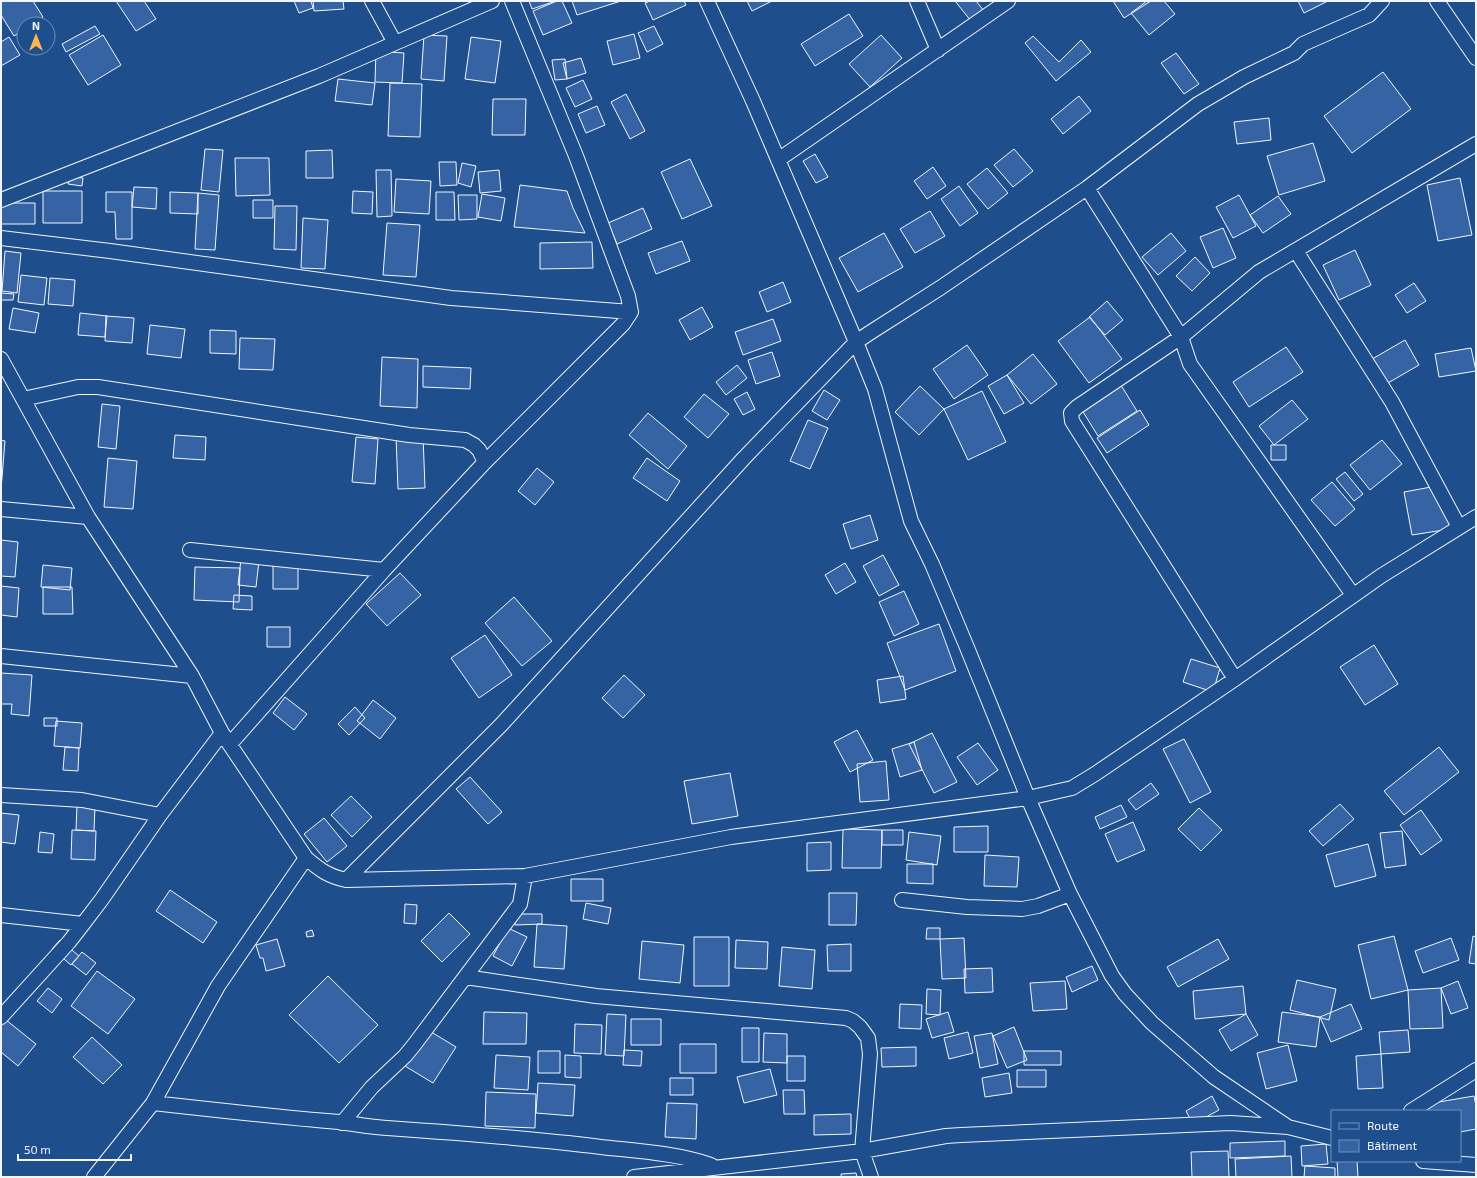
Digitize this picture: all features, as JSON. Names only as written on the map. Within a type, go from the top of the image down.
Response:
[{"type":"street","points":[[372,1],[395,43]]},
{"type":"street","points":[[1,200],[319,76],[492,1]]},
{"type":"street","points":[[1,1017],[69,942],[102,900],[160,815],[226,738],[485,462],[623,324],[631,312],[628,296],[578,164],[512,1]]},
{"type":"street","points":[[707,1],[778,160],[875,389],[911,521],[932,564],[1028,798],[1070,894],[1112,976],[1125,994],[1152,1023],[1214,1077],[1288,1127]]},
{"type":"street","points":[[917,1],[938,50]]},
{"type":"street","points":[[778,160],[1008,1]]},
{"type":"street","points":[[346,880],[501,725],[744,458],[856,342],[940,288],[1087,188],[1198,104],[1244,77],[1294,53],[1303,44],[1369,15],[1382,1]]},
{"type":"street","points":[[1437,1],[1476,58]]},
{"type":"street","points":[[1235,679],[1071,417],[1071,414],[1077,407],[1181,337],[1260,272],[1476,144]]},
{"type":"street","points":[[1087,188],[1181,337],[1190,364],[1353,595]]},
{"type":"street","points":[[1,238],[110,251],[451,298],[631,312]]},
{"type":"street","points":[[1296,251],[1392,402],[1459,527]]},
{"type":"street","points":[[1,360],[88,517],[192,676],[226,738],[306,858],[323,872],[333,877],[346,880],[526,876],[731,837],[1028,798],[1072,788],[1235,679],[1353,595],[1476,517]]},
{"type":"street","points":[[23,399],[78,387],[98,387],[409,435],[465,440],[479,450],[485,462]]},
{"type":"street","points":[[1,509],[88,517]]},
{"type":"street","points":[[190,550],[384,570]]},
{"type":"street","points":[[1,656],[192,676]]},
{"type":"street","points":[[1,795],[82,800],[160,815]]},
{"type":"street","points":[[94,1177],[153,1103],[218,986],[306,858]]},
{"type":"street","points":[[342,1122],[372,1087],[409,1051],[520,904],[526,876]]},
{"type":"street","points":[[902,900],[967,907],[1022,909],[1038,906],[1070,894]]},
{"type":"street","points":[[1,915],[83,924]]},
{"type":"street","points":[[465,977],[596,996],[846,1018],[853,1021],[860,1027],[868,1038],[870,1054],[862,1151],[871,1177]]},
{"type":"street","points":[[1413,1110],[1476,1070]]},
{"type":"street","points":[[153,1103],[240,1114],[342,1122],[385,1128],[458,1132],[536,1139],[632,1150],[687,1159],[717,1168]]},
{"type":"street","points":[[634,1177],[862,1151],[946,1136],[961,1135],[1231,1123],[1288,1127],[1331,1138]]},
{"type":"street","points":[[1436,1162],[1476,1165]]},
{"type":"building","points":[[1,1],[33,1],[42,16],[16,16],[16,35],[14,36],[1,15]]},
{"type":"building","points":[[116,1],[144,1],[156,19],[136,31]]},
{"type":"building","points":[[294,1],[311,1],[313,8],[299,13]]},
{"type":"building","points":[[313,1],[343,1],[344,9],[314,11]]},
{"type":"building","points":[[529,1],[556,1],[532,9]]},
{"type":"building","points":[[557,1],[562,1],[572,23],[543,35],[533,11]]},
{"type":"building","points":[[572,1],[621,1],[577,15]]},
{"type":"building","points":[[650,1],[684,1],[686,5],[653,20],[645,3]]},
{"type":"building","points":[[747,1],[772,1],[752,11]]},
{"type":"building","points":[[955,1],[976,1],[984,11],[971,21]]},
{"type":"building","points":[[1113,1],[1151,1],[1124,18]]},
{"type":"building","points":[[1147,1],[1164,1],[1175,14],[1149,35],[1131,13]]},
{"type":"building","points":[[1298,1],[1328,1],[1304,13]]},
{"type":"building","points":[[849,14],[863,36],[815,66],[801,44]]},
{"type":"building","points":[[95,26],[100,34],[66,52],[62,44]]},
{"type":"building","points":[[654,26],[663,44],[647,52],[638,33]]},
{"type":"building","points":[[634,34],[640,58],[613,65],[607,41]]},
{"type":"building","points":[[103,35],[121,65],[88,85],[69,55]]},
{"type":"building","points":[[424,35],[447,36],[444,81],[421,79]]},
{"type":"building","points":[[881,35],[902,58],[870,87],[849,64]]},
{"type":"building","points":[[1033,36],[1059,62],[1081,40],[1091,52],[1056,81],[1025,43]]},
{"type":"building","points":[[9,37],[16,48],[16,56],[18,56],[1,66],[1,42]]},
{"type":"building","points":[[471,37],[501,41],[495,83],[465,79]]},
{"type":"building","points":[[376,51],[404,53],[402,83],[375,82]]},
{"type":"building","points":[[1176,53],[1199,84],[1184,94],[1161,63]]},
{"type":"building","points":[[581,58],[586,73],[567,79],[563,63]]},
{"type":"building","points":[[565,59],[567,79],[555,80],[552,60]]},
{"type":"building","points":[[1383,72],[1411,109],[1352,153],[1324,116]]},
{"type":"building","points":[[338,79],[375,83],[372,105],[335,101]]},
{"type":"building","points":[[583,80],[592,99],[575,107],[566,88]]},
{"type":"building","points":[[390,83],[422,84],[420,137],[388,136]]},
{"type":"building","points":[[626,94],[645,131],[630,139],[611,102]]},
{"type":"building","points":[[1079,96],[1091,111],[1063,134],[1051,119]]},
{"type":"building","points":[[493,99],[526,99],[525,135],[492,135]]},
{"type":"building","points":[[597,106],[605,125],[586,133],[578,114]]},
{"type":"building","points":[[1269,118],[1271,140],[1237,144],[1234,122]]},
{"type":"building","points":[[1313,143],[1325,181],[1279,195],[1267,156]]},
{"type":"building","points":[[205,149],[223,150],[219,192],[201,190]]},
{"type":"building","points":[[1014,149],[1033,171],[1013,187],[994,165]]},
{"type":"building","points":[[332,150],[333,178],[306,178],[306,151]]},
{"type":"building","points":[[815,154],[828,177],[816,183],[803,161]]},
{"type":"building","points":[[235,158],[269,158],[270,195],[236,196]]},
{"type":"building","points":[[690,159],[712,206],[682,219],[661,172]]},
{"type":"building","points":[[439,162],[456,162],[457,185],[440,186]]},
{"type":"building","points":[[462,163],[476,166],[471,187],[458,183]]},
{"type":"building","points":[[933,167],[946,186],[927,199],[914,181]]},
{"type":"building","points":[[987,168],[1008,193],[988,209],[967,184]]},
{"type":"building","points":[[376,170],[391,170],[392,216],[377,217]]},
{"type":"building","points":[[499,170],[501,191],[480,193],[478,172]]},
{"type":"building","points":[[69,177],[83,178],[82,186],[68,184]]},
{"type":"building","points":[[1460,178],[1472,235],[1438,241],[1427,185]]},
{"type":"building","points":[[396,179],[431,181],[429,214],[394,212]]},
{"type":"building","points":[[520,185],[567,191],[585,233],[514,227]]},
{"type":"building","points":[[959,186],[978,213],[960,226],[941,199]]},
{"type":"building","points":[[134,187],[157,188],[156,209],[132,207]]},
{"type":"building","points":[[43,191],[82,191],[82,223],[43,223]]},
{"type":"building","points":[[353,191],[373,192],[372,214],[352,213]]},
{"type":"building","points":[[106,192],[132,192],[132,239],[116,239],[115,212],[106,212]]},
{"type":"building","points":[[170,192],[198,193],[198,214],[170,213]]},
{"type":"building","points":[[436,192],[454,192],[455,220],[436,220]]},
{"type":"building","points":[[198,193],[219,195],[215,250],[195,249]]},
{"type":"building","points":[[482,194],[505,198],[501,221],[478,217]]},
{"type":"building","points":[[458,195],[477,195],[477,219],[459,220]]},
{"type":"building","points":[[1239,195],[1256,226],[1233,238],[1216,207]]},
{"type":"building","points":[[1278,196],[1291,214],[1263,233],[1250,215]]},
{"type":"building","points":[[253,200],[273,200],[273,218],[253,218]]},
{"type":"building","points":[[1,203],[35,203],[35,224],[1,224]]},
{"type":"building","points":[[275,206],[297,206],[296,250],[274,249]]},
{"type":"building","points":[[643,208],[652,229],[617,244],[608,223]]},
{"type":"building","points":[[930,211],[945,236],[915,253],[900,229]]},
{"type":"building","points":[[303,218],[328,220],[325,269],[301,268]]},
{"type":"building","points":[[387,223],[420,225],[416,277],[383,275]]},
{"type":"building","points":[[1223,228],[1236,258],[1213,268],[1200,237]]},
{"type":"building","points":[[884,233],[903,267],[858,292],[839,258]]},
{"type":"building","points":[[1171,233],[1186,251],[1158,275],[1142,257]]},
{"type":"building","points":[[682,241],[690,261],[656,274],[648,253]]},
{"type":"building","points":[[592,242],[593,268],[540,269],[540,243]]},
{"type":"building","points":[[1355,250],[1371,285],[1339,300],[1323,265]]},
{"type":"building","points":[[5,251],[21,253],[17,293],[2,291]]},
{"type":"building","points":[[1195,257],[1210,273],[1192,291],[1176,276]]},
{"type":"building","points":[[21,275],[47,278],[44,305],[18,302]]},
{"type":"building","points":[[50,278],[75,280],[73,306],[48,304]]},
{"type":"building","points":[[783,282],[791,302],[767,312],[759,292]]},
{"type":"building","points":[[1414,283],[1426,301],[1407,313],[1395,295]]},
{"type":"building","points":[[1,293],[14,294],[13,300],[1,300]]},
{"type":"building","points":[[1107,301],[1123,320],[1105,335],[1089,317]]},
{"type":"building","points":[[702,307],[713,327],[690,340],[679,320]]},
{"type":"building","points":[[13,308],[39,313],[35,333],[9,329]]},
{"type":"building","points":[[80,313],[107,316],[105,337],[78,335]]},
{"type":"building","points":[[106,316],[134,318],[132,343],[105,341]]},
{"type":"building","points":[[1090,317],[1122,359],[1089,383],[1058,341]]},
{"type":"building","points":[[773,319],[781,341],[743,355],[735,332]]},
{"type":"building","points":[[150,325],[185,329],[181,358],[147,354]]},
{"type":"building","points":[[210,330],[236,331],[236,354],[210,353]]},
{"type":"building","points":[[240,338],[275,339],[273,370],[239,369]]},
{"type":"building","points":[[1405,340],[1419,365],[1381,387],[1367,362]]},
{"type":"building","points":[[967,345],[988,375],[954,399],[933,369]]},
{"type":"building","points":[[1286,347],[1303,372],[1249,407],[1233,382]]},
{"type":"building","points":[[1471,348],[1476,371],[1439,377],[1435,354]]},
{"type":"building","points":[[772,352],[780,376],[756,384],[748,360]]},
{"type":"building","points":[[1033,354],[1057,384],[1031,404],[1007,375]]},
{"type":"building","points":[[382,357],[418,359],[417,408],[380,406]]},
{"type":"building","points":[[737,365],[747,378],[726,395],[716,382]]},
{"type":"building","points":[[423,366],[471,368],[470,389],[423,387]]},
{"type":"building","points":[[1007,375],[1024,403],[1004,414],[988,386]]},
{"type":"building","points":[[1119,382],[1137,411],[1098,436],[1080,407]]},
{"type":"building","points":[[920,386],[944,409],[919,435],[895,412]]},
{"type":"building","points":[[824,390],[840,400],[827,420],[812,411]]},
{"type":"building","points":[[982,391],[1006,442],[968,460],[944,409]]},
{"type":"building","points":[[747,392],[755,409],[743,415],[734,399]]},
{"type":"building","points":[[704,394],[729,414],[708,438],[684,417]]},
{"type":"building","points":[[1292,400],[1308,419],[1274,445],[1259,426]]},
{"type":"building","points":[[102,404],[120,406],[116,449],[98,447]]},
{"type":"building","points":[[1140,410],[1149,425],[1107,453],[1097,438]]},
{"type":"building","points":[[648,413],[687,446],[668,469],[629,435]]},
{"type":"building","points":[[808,420],[828,428],[810,469],[790,461]]},
{"type":"building","points":[[175,435],[206,437],[205,460],[173,458]]},
{"type":"building","points":[[423,435],[425,488],[398,489],[396,436]]},
{"type":"building","points":[[356,437],[378,439],[375,484],[352,482]]},
{"type":"building","points":[[1,440],[5,441],[1,490]]},
{"type":"building","points":[[1382,440],[1402,464],[1370,490],[1350,465]]},
{"type":"building","points":[[1271,445],[1286,445],[1286,460],[1271,460]]},
{"type":"building","points":[[108,458],[137,461],[133,509],[104,507]]},
{"type":"building","points":[[647,458],[680,481],[667,501],[633,478]]},
{"type":"building","points":[[537,468],[554,482],[535,505],[518,491]]},
{"type":"building","points":[[1345,472],[1363,494],[1354,501],[1336,479]]},
{"type":"building","points":[[1332,482],[1355,509],[1335,526],[1311,500]]},
{"type":"building","points":[[1442,485],[1450,529],[1412,535],[1404,492]]},
{"type":"building","points":[[870,515],[878,540],[851,549],[843,524]]},
{"type":"building","points":[[1,540],[18,542],[15,577],[1,576]]},
{"type":"building","points":[[883,555],[899,585],[879,596],[863,566]]},
{"type":"building","points":[[241,559],[259,561],[256,587],[238,585]]},
{"type":"building","points":[[273,563],[298,563],[298,589],[273,589]]},
{"type":"building","points":[[845,563],[856,582],[836,594],[825,575]]},
{"type":"building","points":[[43,565],[72,568],[70,590],[41,587]]},
{"type":"building","points":[[195,567],[240,568],[239,602],[194,600]]},
{"type":"building","points":[[400,573],[421,595],[387,626],[366,604]]},
{"type":"building","points":[[1,586],[19,588],[17,617],[1,615]]},
{"type":"building","points":[[43,587],[72,587],[73,614],[43,614]]},
{"type":"building","points":[[904,591],[919,624],[894,636],[879,602]]},
{"type":"building","points":[[234,595],[252,596],[252,610],[233,609]]},
{"type":"building","points":[[514,597],[552,641],[522,666],[485,623]]},
{"type":"building","points":[[939,624],[956,671],[905,690],[887,643]]},
{"type":"building","points":[[267,627],[290,627],[290,647],[267,647]]},
{"type":"building","points":[[485,635],[512,675],[479,698],[451,658]]},
{"type":"building","points":[[1374,645],[1398,684],[1365,705],[1340,667]]},
{"type":"building","points":[[1191,659],[1220,668],[1213,692],[1183,682]]},
{"type":"building","points":[[1,673],[32,675],[29,716],[11,714],[12,704],[1,704]]},
{"type":"building","points":[[624,675],[645,695],[623,718],[602,698]]},
{"type":"building","points":[[903,676],[906,699],[880,703],[877,680]]},
{"type":"building","points":[[285,697],[307,714],[294,730],[273,713]]},
{"type":"building","points":[[373,700],[396,718],[380,739],[357,721]]},
{"type":"building","points":[[355,707],[365,718],[349,735],[338,724]]},
{"type":"building","points":[[44,718],[57,718],[57,726],[44,726]]},
{"type":"building","points":[[56,721],[82,723],[80,748],[54,746]]},
{"type":"building","points":[[857,730],[873,760],[850,772],[834,742]]},
{"type":"building","points":[[932,733],[957,782],[934,793],[909,744]]},
{"type":"building","points":[[1184,739],[1211,792],[1190,803],[1163,749]]},
{"type":"building","points":[[914,742],[922,770],[900,777],[892,749]]},
{"type":"building","points":[[978,743],[998,770],[977,785],[957,757]]},
{"type":"building","points":[[65,747],[79,748],[78,771],[63,770]]},
{"type":"building","points":[[1439,747],[1459,772],[1404,815],[1384,791]]},
{"type":"building","points":[[886,761],[889,800],[860,802],[857,764]]},
{"type":"building","points":[[730,773],[738,816],[692,824],[684,781]]},
{"type":"building","points":[[470,777],[502,812],[488,824],[456,789]]},
{"type":"building","points":[[1151,783],[1159,794],[1136,810],[1128,800]]},
{"type":"building","points":[[351,796],[372,817],[352,837],[331,815]]},
{"type":"building","points":[[1340,804],[1354,819],[1323,846],[1309,831]]},
{"type":"building","points":[[77,805],[95,806],[94,831],[76,830]]},
{"type":"building","points":[[1121,805],[1127,817],[1100,829],[1095,817]]},
{"type":"building","points":[[1199,808],[1222,830],[1201,851],[1178,829]]},
{"type":"building","points":[[1421,810],[1442,840],[1421,855],[1400,825]]},
{"type":"building","points":[[1,813],[19,815],[15,844],[1,842]]},
{"type":"building","points":[[324,818],[347,846],[327,862],[304,834]]},
{"type":"building","points":[[1133,822],[1145,850],[1117,862],[1105,834]]},
{"type":"building","points":[[988,826],[988,852],[954,852],[954,827]]},
{"type":"building","points":[[843,829],[882,830],[881,868],[842,868]]},
{"type":"building","points":[[72,830],[96,831],[95,860],[71,859]]},
{"type":"building","points":[[882,830],[903,830],[903,845],[882,845]]},
{"type":"building","points":[[1402,831],[1406,865],[1385,868],[1380,833]]},
{"type":"building","points":[[40,832],[54,834],[52,853],[38,852]]},
{"type":"building","points":[[909,832],[941,836],[937,865],[906,860]]},
{"type":"building","points":[[831,842],[831,870],[807,871],[807,843]]},
{"type":"building","points":[[1368,844],[1376,876],[1335,887],[1326,855]]},
{"type":"building","points":[[985,855],[1019,857],[1017,887],[984,886]]},
{"type":"building","points":[[907,864],[933,864],[933,884],[907,883]]},
{"type":"building","points":[[571,879],[603,879],[603,901],[571,901]]},
{"type":"building","points":[[170,890],[217,922],[203,943],[156,911]]},
{"type":"building","points":[[829,893],[857,893],[856,925],[829,925]]},
{"type":"building","points":[[586,903],[611,908],[608,924],[583,919]]},
{"type":"building","points":[[405,904],[417,905],[416,924],[404,923]]},
{"type":"building","points":[[449,913],[470,934],[442,962],[421,941]]},
{"type":"building","points":[[515,914],[542,914],[542,924],[515,925]]},
{"type":"building","points":[[537,924],[567,926],[564,969],[534,967]]},
{"type":"building","points":[[508,928],[527,937],[512,966],[493,956]]},
{"type":"building","points":[[927,928],[940,928],[940,939],[926,939]]},
{"type":"building","points":[[312,930],[314,936],[307,937],[306,932]]},
{"type":"building","points":[[1394,936],[1408,990],[1371,999],[1358,945]]},
{"type":"building","points":[[1473,936],[1476,937],[1476,964],[1469,963]]},
{"type":"building","points":[[694,937],[729,937],[729,986],[694,986]]},
{"type":"building","points":[[964,938],[966,978],[942,979],[940,939]]},
{"type":"building","points":[[1451,938],[1459,960],[1423,973],[1415,951]]},
{"type":"building","points":[[277,939],[285,966],[266,971],[263,958],[260,958],[256,945]]},
{"type":"building","points":[[1218,939],[1229,959],[1178,987],[1167,967]]},
{"type":"building","points":[[60,940],[79,956],[71,965],[52,949]]},
{"type":"building","points":[[736,940],[768,942],[767,969],[735,968]]},
{"type":"building","points":[[642,941],[684,945],[680,983],[639,979]]},
{"type":"building","points":[[851,944],[851,971],[828,971],[827,945]]},
{"type":"building","points":[[782,947],[815,950],[812,989],[779,986]]},
{"type":"building","points":[[82,952],[96,963],[86,975],[72,964]]},
{"type":"building","points":[[1092,966],[1098,980],[1072,992],[1066,977]]},
{"type":"building","points":[[992,968],[993,992],[965,993],[964,969]]},
{"type":"building","points":[[97,971],[135,999],[108,1034],[71,1006]]},
{"type":"building","points":[[328,976],[378,1025],[339,1063],[289,1015]]},
{"type":"building","points":[[1297,980],[1336,989],[1329,1020],[1290,1010]]},
{"type":"building","points":[[1065,981],[1067,1009],[1033,1011],[1030,983]]},
{"type":"building","points":[[1458,981],[1468,1008],[1451,1014],[1441,988]]},
{"type":"building","points":[[1243,986],[1246,1014],[1195,1019],[1193,991]]},
{"type":"building","points":[[48,988],[62,999],[52,1013],[37,1001]]},
{"type":"building","points":[[1441,988],[1443,1028],[1410,1029],[1408,990]]},
{"type":"building","points":[[927,989],[941,990],[940,1015],[926,1014]]},
{"type":"building","points":[[900,1004],[922,1005],[921,1029],[899,1028]]},
{"type":"building","points":[[1351,1004],[1362,1029],[1331,1042],[1320,1017]]},
{"type":"building","points":[[484,1012],[527,1013],[526,1044],[483,1044]]},
{"type":"building","points":[[948,1012],[954,1032],[932,1038],[926,1019]]},
{"type":"building","points":[[1282,1012],[1320,1017],[1316,1047],[1278,1042]]},
{"type":"building","points":[[607,1014],[626,1015],[624,1056],[605,1055]]},
{"type":"building","points":[[1246,1014],[1258,1035],[1231,1051],[1219,1030]]},
{"type":"building","points":[[631,1019],[661,1019],[661,1045],[631,1045]]},
{"type":"building","points":[[6,1020],[36,1044],[18,1066],[1,1052],[1,1026]]},
{"type":"building","points":[[575,1024],[602,1025],[601,1054],[574,1053]]},
{"type":"building","points":[[423,1027],[456,1047],[433,1083],[400,1063]]},
{"type":"building","points":[[1014,1027],[1027,1060],[1007,1068],[993,1036]]},
{"type":"building","points":[[742,1028],[759,1028],[759,1062],[742,1062]]},
{"type":"building","points":[[1408,1030],[1410,1052],[1381,1054],[1379,1032]]},
{"type":"building","points":[[968,1032],[973,1053],[949,1059],[944,1038]]},
{"type":"building","points":[[764,1033],[787,1034],[787,1063],[763,1062]]},
{"type":"building","points":[[992,1033],[998,1064],[980,1068],[974,1036]]},
{"type":"building","points":[[92,1037],[122,1065],[103,1084],[73,1057]]},
{"type":"building","points":[[680,1044],[716,1044],[716,1073],[680,1073]]},
{"type":"building","points":[[1288,1045],[1297,1081],[1266,1089],[1257,1053]]},
{"type":"building","points":[[916,1047],[916,1066],[882,1067],[881,1048]]},
{"type":"building","points":[[624,1050],[642,1051],[641,1066],[623,1065]]},
{"type":"building","points":[[538,1051],[560,1051],[560,1073],[538,1073]]},
{"type":"building","points":[[1024,1051],[1061,1051],[1061,1065],[1024,1065]]},
{"type":"building","points":[[1381,1054],[1383,1088],[1358,1089],[1356,1056]]},
{"type":"building","points":[[496,1055],[530,1057],[528,1090],[494,1088]]},
{"type":"building","points":[[565,1055],[581,1056],[581,1078],[565,1077]]},
{"type":"building","points":[[787,1056],[805,1056],[805,1081],[787,1081]]},
{"type":"building","points":[[770,1069],[777,1095],[744,1103],[737,1077]]},
{"type":"building","points":[[1017,1070],[1046,1070],[1046,1087],[1017,1087]]},
{"type":"building","points":[[1009,1073],[1012,1093],[985,1097],[982,1078]]},
{"type":"building","points":[[670,1078],[693,1078],[693,1095],[670,1095]]},
{"type":"building","points":[[538,1083],[575,1085],[573,1116],[536,1113]]},
{"type":"building","points":[[783,1090],[804,1090],[805,1114],[784,1114]]},
{"type":"building","points":[[486,1092],[536,1094],[535,1128],[485,1126]]},
{"type":"building","points":[[1212,1096],[1219,1110],[1193,1124],[1186,1111]]},
{"type":"building","points":[[1474,1096],[1476,1106],[1476,1129],[1461,1132],[1461,1110],[1422,1110],[1421,1105]]},
{"type":"building","points":[[667,1103],[697,1104],[696,1139],[665,1137]]},
{"type":"building","points":[[851,1114],[851,1134],[814,1135],[814,1115]]},
{"type":"building","points":[[1285,1141],[1285,1156],[1230,1158],[1230,1143]]},
{"type":"building","points":[[1326,1144],[1328,1164],[1302,1166],[1301,1146]]},
{"type":"building","points":[[1228,1151],[1229,1177],[1192,1177],[1191,1152]]},
{"type":"building","points":[[1291,1156],[1292,1177],[1236,1177],[1235,1159]]},
{"type":"building","points":[[1337,1162],[1357,1162],[1358,1177],[1338,1177]]},
{"type":"building","points":[[1305,1166],[1335,1168],[1335,1177],[1304,1177]]},
{"type":"building","points":[[856,1173],[857,1177],[841,1177],[841,1174]]}]
